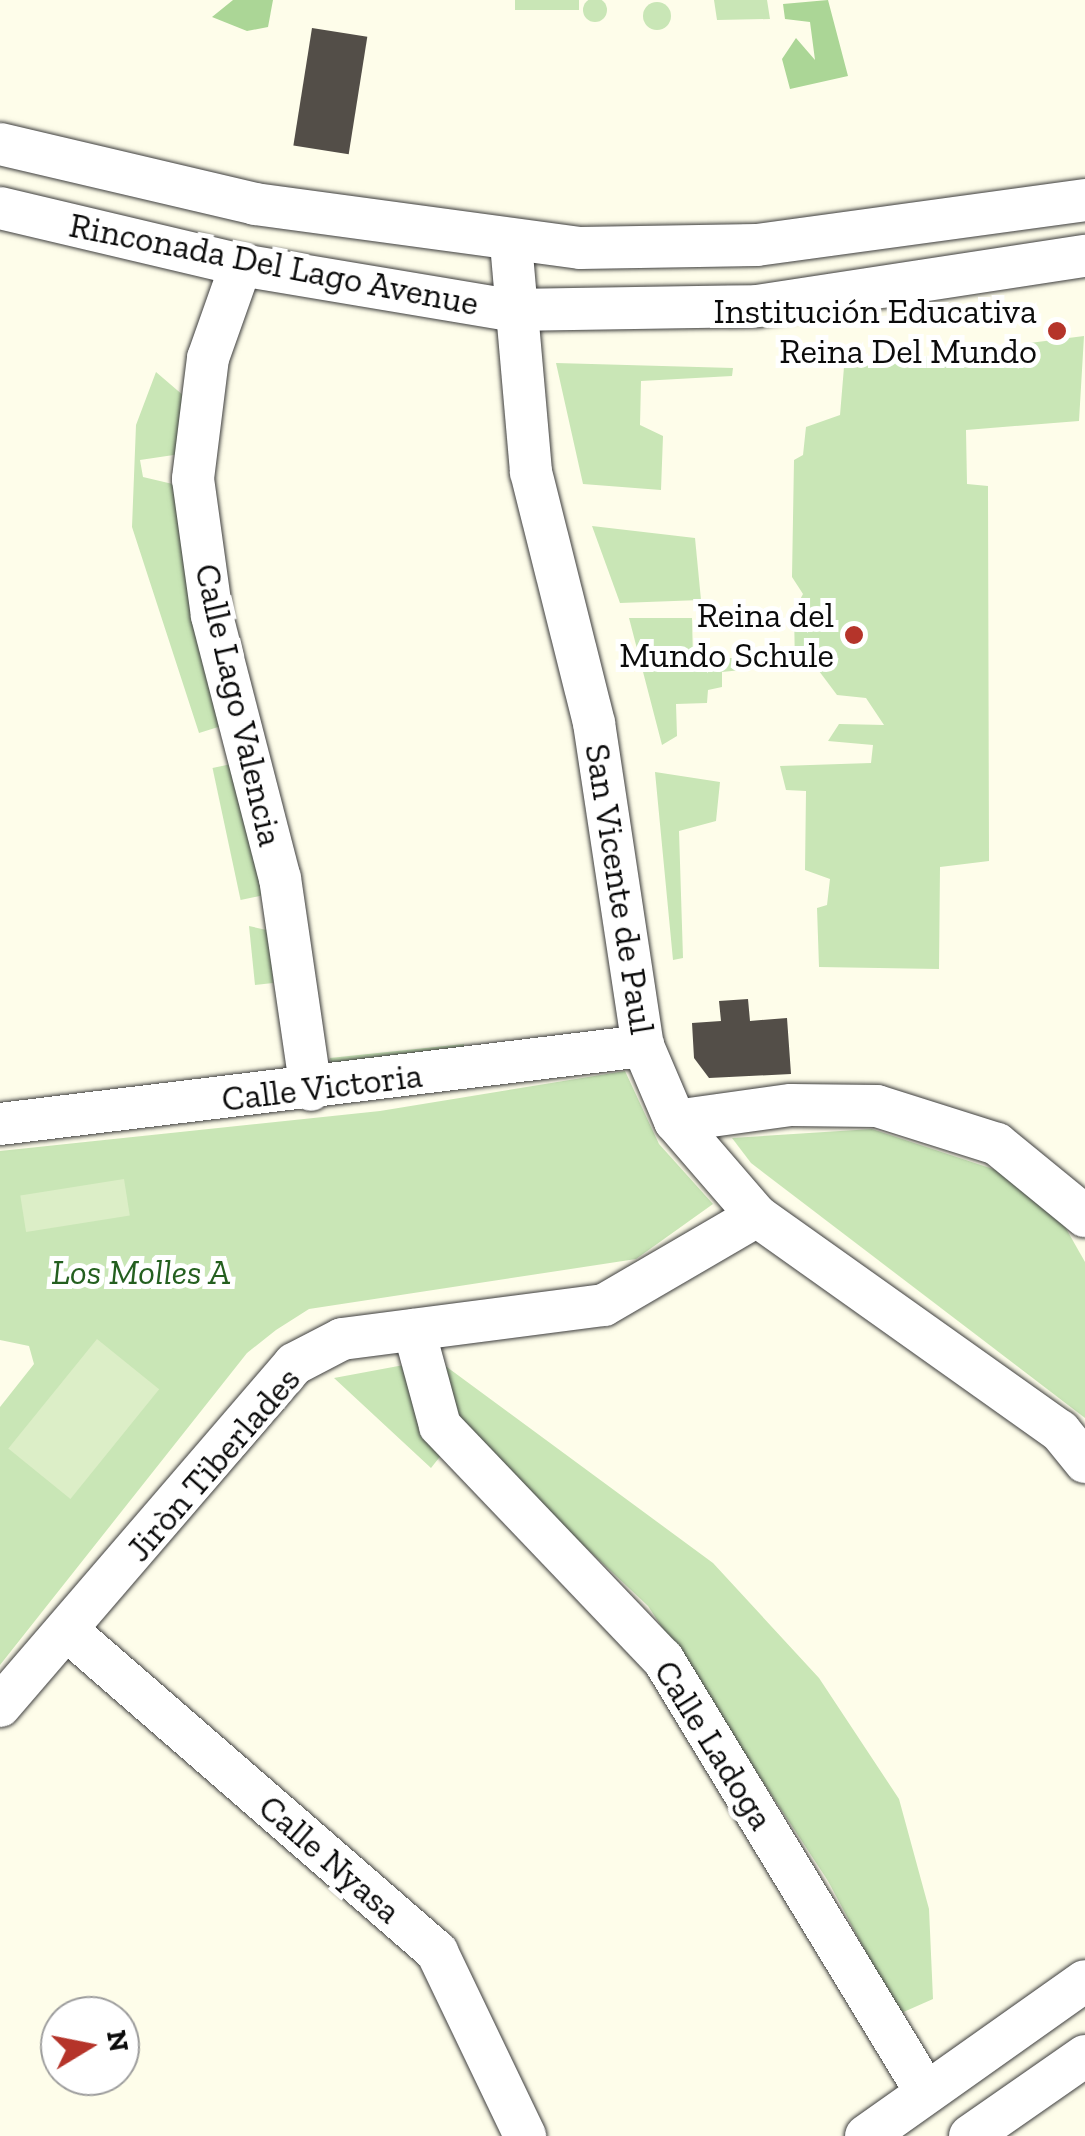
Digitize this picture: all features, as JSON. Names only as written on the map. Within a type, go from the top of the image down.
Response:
[{"type":"street","name":"Rinconada Del Lago Avenue","points":[[0,144],[255,204],[511,243],[651,250],[925,228],[1085,200]]},
{"type":"street","name":"Rinconada Del Lago Avenue","points":[[0,208],[241,265],[511,310],[652,311],[757,306],[1085,256]]},
{"type":"street","name":"San Vicente de Paul","points":[[511,243],[511,310],[530,472],[594,723],[643,1046],[675,1122],[758,1216],[1060,1432],[1085,1462]]},
{"type":"street","points":[[651,250],[652,311]]},
{"type":"street","name":"Calle Lago Valencia","points":[[241,265],[208,358],[193,479],[212,616],[280,878],[311,1090]]},
{"type":"street","name":"Calle Victoria","points":[[0,1124],[311,1090],[643,1046]]},
{"type":"street","points":[[675,1122],[791,1104],[877,1106],[997,1144],[1085,1216]]},
{"type":"street","name":"Jiròn Tiberlades","points":[[0,1706],[70,1632],[294,1364],[342,1339],[604,1305],[758,1216]]},
{"type":"street","name":"Calle Ladoga","points":[[414,1330],[440,1426],[663,1660],[924,2089]]},
{"type":"street","name":"Calle Nyasa","points":[[70,1632],[437,1952],[525,2136]]},
{"type":"street","points":[[866,2136],[924,2089],[1085,1981]]},
{"type":"street","points":[[970,2136],[1085,2056]]},
{"type":"green space","points":[[595,-2],[607,10],[595,22],[583,10]]},
{"type":"green space","points":[[233,0],[273,0],[268,27],[247,31],[212,17]]},
{"type":"green space","points":[[515,0],[579,0],[579,10],[515,10]]},
{"type":"green space","points":[[714,0],[767,0],[770,19],[717,20]]},
{"type":"green space","points":[[828,0],[848,76],[790,89],[782,59],[796,38],[815,60],[810,22],[785,19],[783,4]]},
{"type":"green space","points":[[657,2],[667,6],[671,16],[667,26],[657,30],[647,26],[643,16],[647,6]]},
{"type":"green space","points":[[1084,336],[1079,421],[966,430],[967,484],[988,486],[989,861],[940,867],[939,969],[819,967],[817,908],[827,905],[830,879],[805,870],[806,791],[786,790],[780,766],[871,763],[873,745],[828,741],[839,724],[884,725],[866,698],[837,695],[819,671],[795,668],[794,611],[803,594],[792,577],[794,460],[803,455],[806,427],[840,415],[844,367]]},
{"type":"green space","points":[[556,363],[733,368],[732,376],[641,381],[640,425],[663,436],[661,490],[583,484]]},
{"type":"green space","points":[[156,372],[191,402],[187,453],[140,460],[143,477],[181,486],[231,723],[199,733],[132,527],[136,425]]},
{"type":"green space","points":[[592,526],[695,538],[701,600],[620,603]]},
{"type":"green space","points":[[629,618],[692,618],[693,658],[749,658],[751,669],[722,672],[722,687],[708,690],[707,703],[676,704],[677,736],[662,745]]},
{"type":"green space","points":[[236,763],[264,895],[241,900],[213,768]]},
{"type":"green space","points":[[655,772],[720,782],[716,821],[679,831],[683,958],[673,960]]},
{"type":"green space","points":[[249,926],[271,931],[273,983],[255,985]]},
{"type":"green space","points":[[464,1044],[465,1059],[334,1079],[330,1058]]},
{"type":"green space","name":"Los Molles A","points":[[625,1071],[659,1144],[713,1204],[636,1259],[309,1309],[276,1330],[247,1353],[0,1665],[0,1407],[34,1364],[29,1346],[0,1340],[0,1151],[380,1111]]},
{"type":"green space","points":[[872,1129],[1002,1172],[1055,1209],[1085,1262],[1085,1418],[751,1163],[732,1138]]},
{"type":"green space","points":[[124,1179],[130,1216],[26,1232],[20,1195]]},
{"type":"green space","points":[[97,1339],[159,1389],[70,1499],[8,1449]]},
{"type":"green space","points":[[436,1359],[713,1563],[819,1678],[899,1799],[929,1909],[933,1999],[899,2014],[828,1881],[648,1606],[461,1430],[431,1468],[334,1378]]},
{"type":"building","points":[[312,28],[367,37],[349,154],[293,146]]},
{"type":"building","points":[[748,999],[750,1021],[787,1018],[791,1074],[709,1078],[694,1058],[692,1023],[721,1021],[719,1001]]},
{"type":"place","name":"Institución Educativa Reina Del Mundo","points":[[1057,331]]},
{"type":"place","name":"Reina del Mundo Schule","points":[[854,635]]}]
